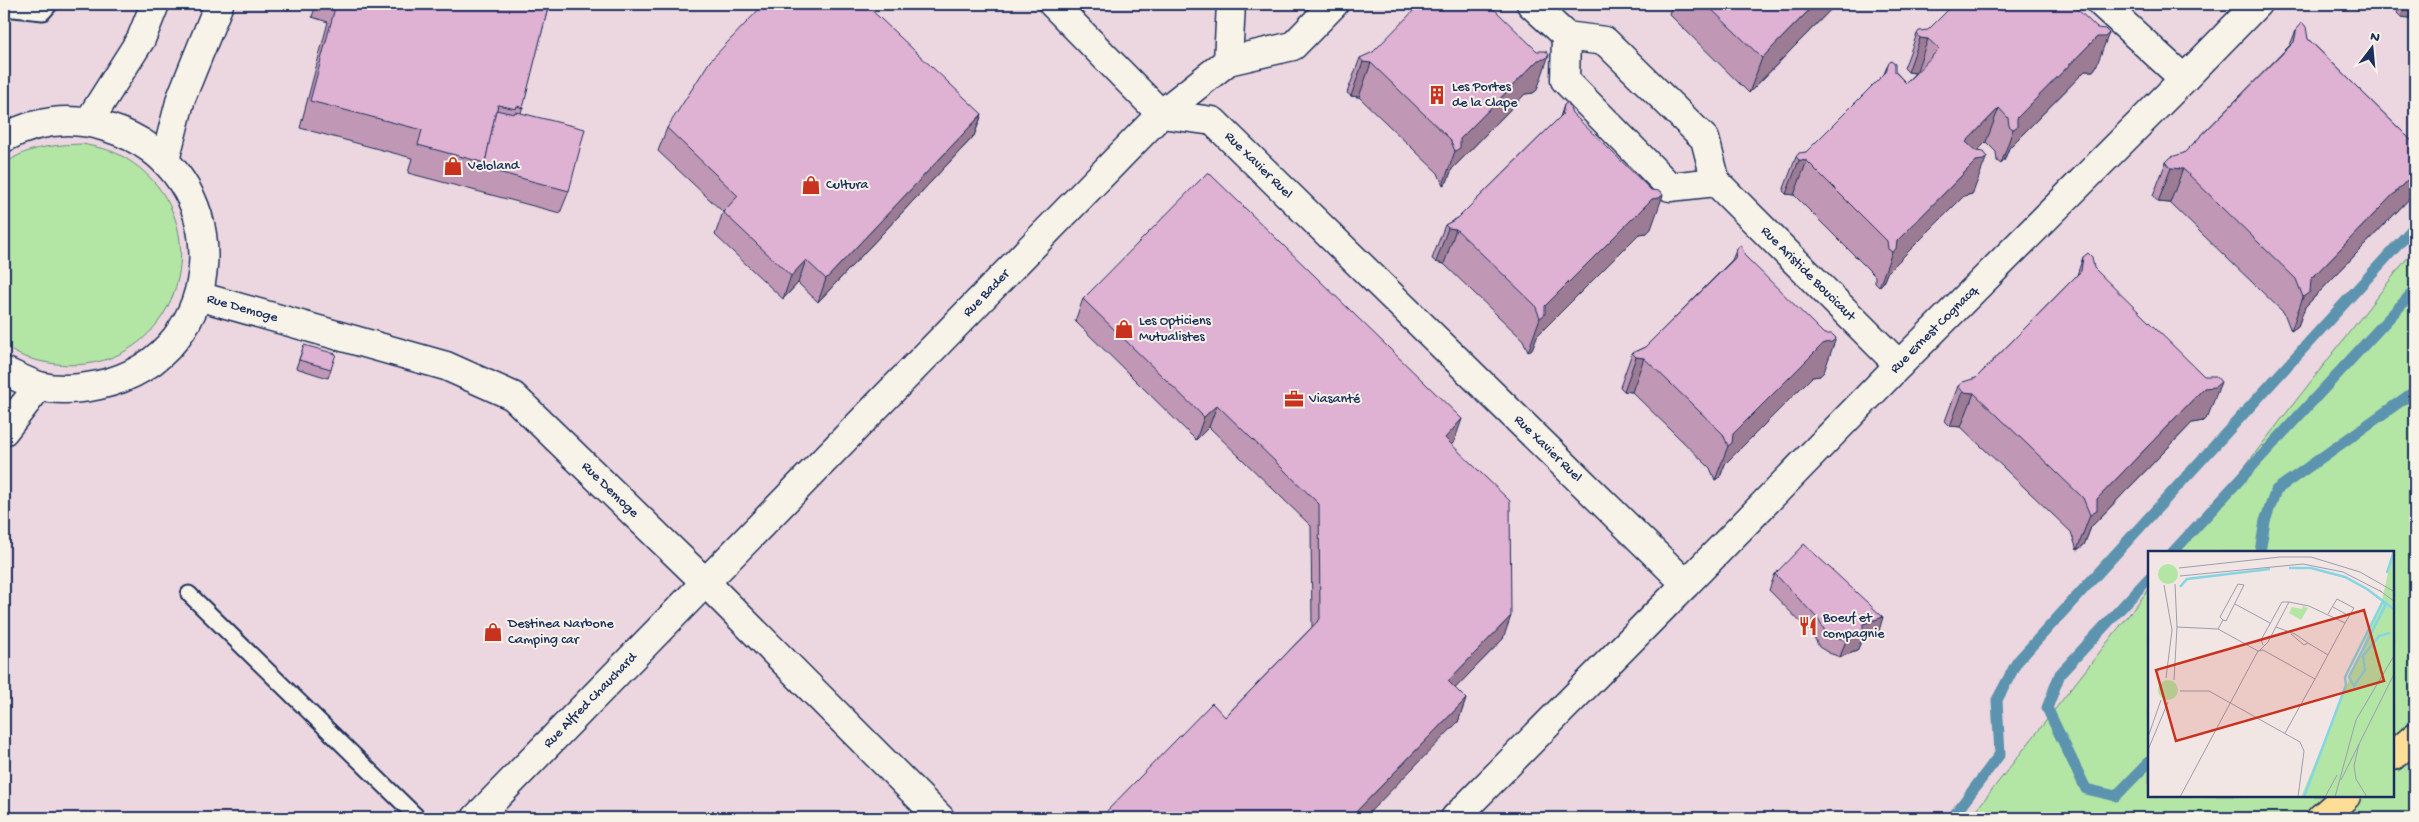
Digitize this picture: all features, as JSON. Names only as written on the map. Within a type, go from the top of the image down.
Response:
[{"type":"highway","points":[[2394,755],[2415,737]]},
{"type":"highway","points":[[2320,818],[2345,797]]},
{"type":"street","points":[[89,121],[141,39],[154,4]]},
{"type":"street","points":[[165,160],[181,98],[219,4]]},
{"type":"street","points":[[1053,4],[1161,114],[1228,61],[1293,46],[1334,4]]},
{"type":"street","points":[[1228,61],[1231,4]]},
{"type":"street","points":[[1531,4],[1566,36],[1605,40],[1705,139],[1716,182],[1670,186],[1565,80],[1566,36]]},
{"type":"street","points":[[2102,4],[2184,79]]},
{"type":"street","name":"Rue Ernest Cognacq","points":[[1686,584],[1899,365],[2184,79],[2249,6]]},
{"type":"street","name":"Rue Bader","points":[[707,584],[1161,114]]},
{"type":"street","name":"Rue Xavier Ruel","points":[[1161,114],[1213,121],[1686,584]]},
{"type":"street","points":[[4,138],[20,129],[54,121],[89,121],[131,134],[165,160],[188,190],[201,224],[205,260],[198,296],[180,332],[153,361],[118,380],[79,389],[39,386],[4,371]]},
{"type":"street","name":"Rue Aristide Boucicaut","points":[[1716,182],[1899,365]]},
{"type":"street","name":"Rue Demoge","points":[[198,296],[446,366],[514,396],[707,584],[940,818]]},
{"type":"street","points":[[4,432],[39,386]]},
{"type":"street","name":"Rue Alfred Chauchard","points":[[476,818],[707,584]]},
{"type":"street","points":[[1455,818],[1686,584]]},
{"type":"lane","points":[[4,8],[44,12],[50,4]]},
{"type":"lane","points":[[189,594],[418,818]]},
{"type":"shaded area","points":[[4,4],[2415,4],[2415,248],[2179,551],[2148,551],[2148,590],[1970,818],[4,818]]},
{"type":"green space","points":[[83,144],[120,155],[154,181],[174,215],[181,251],[176,287],[160,320],[134,346],[99,361],[56,364],[22,356],[4,345],[4,165],[31,150],[52,146]]},
{"type":"green space","points":[[2415,248],[2415,818],[1970,818],[2148,590],[2148,797],[2394,797],[2394,551],[2179,551]]},
{"type":"building","points":[[336,4],[549,4],[523,108],[517,106],[516,109],[498,105],[485,163],[418,145],[422,130],[310,101]]},
{"type":"building","name":"Cultura","points":[[764,4],[865,4],[982,114],[826,279],[806,260],[791,276],[723,212],[738,196],[667,128],[710,61]]},
{"type":"building","name":"Les Portes de la Clape","points":[[1420,4],[1489,4],[1537,51],[1546,51],[1549,55],[1545,59],[1538,60],[1460,139],[1460,148],[1455,151],[1450,139],[1371,63],[1363,62],[1360,58],[1373,52]]},
{"type":"building","points":[[1706,4],[1815,4],[1762,58]]},
{"type":"building","points":[[1954,4],[2072,4],[2097,28],[2105,29],[2109,33],[2105,37],[2097,37],[2017,118],[2017,127],[2013,129],[2009,126],[2008,118],[1999,108],[1966,142],[1976,151],[1984,152],[1987,156],[1984,160],[1976,161],[1897,241],[1896,249],[1892,252],[1888,249],[1887,241],[1807,161],[1799,160],[1796,157],[1799,153],[1806,152],[1886,72],[1891,61],[1895,64],[1895,72],[1906,83],[1939,49],[1928,39],[1920,38],[1917,34],[1919,31],[1928,30]]},
{"type":"building","points":[[2302,22],[2306,27],[2308,39],[2415,144],[2415,172],[2311,279],[2310,292],[2303,297],[2296,279],[2183,169],[2171,168],[2166,162],[2171,157],[2184,153],[2294,42],[2297,28]]},
{"type":"building","points":[[1568,102],[1572,113],[1651,190],[1660,191],[1663,195],[1652,199],[1545,306],[1545,314],[1540,318],[1535,305],[1456,229],[1448,228],[1445,225],[1458,218],[1562,115],[1564,105]]},
{"type":"building","points":[[496,110],[514,114],[515,112],[521,113],[585,129],[569,191],[483,168]]},
{"type":"building","points":[[1208,172],[1462,419],[1445,438],[1510,501],[1511,616],[1448,681],[1466,699],[1350,818],[1100,818],[1212,703],[1225,717],[1320,619],[1319,504],[1217,405],[1204,417],[1083,299]]},
{"type":"building","points":[[1741,245],[1745,256],[1824,334],[1832,334],[1836,338],[1832,342],[1824,343],[1733,434],[1732,443],[1728,446],[1723,434],[1644,358],[1636,357],[1632,353],[1645,347],[1735,258],[1737,248]]},
{"type":"building","points":[[2088,253],[2092,257],[2094,268],[2204,376],[2216,376],[2221,382],[2215,387],[2204,388],[2097,499],[2097,511],[2090,515],[2083,498],[1974,393],[1963,392],[1958,386],[1963,382],[1976,378],[2081,271],[2083,257]]},
{"type":"building","points":[[304,345],[336,354],[331,369],[299,360]]},
{"type":"building","points":[[1804,544],[1883,617],[1863,624],[1863,635],[1846,640],[1835,637],[1825,631],[1818,619],[1775,574]]},
{"type":"waterway","points":[[1952,818],[2000,754],[1997,700],[2017,662],[2415,226]]},
{"type":"waterway","points":[[2174,551],[2415,290]]},
{"type":"waterway","points":[[2260,551],[2265,521],[2276,490],[2415,391]]},
{"type":"waterway","points":[[2148,579],[2060,674],[2047,708],[2086,789],[2116,796],[2148,763]]},
{"type":"place","name":"Les Portes de la Clape","points":[[1437,95]]},
{"type":"place","name":"Veloland","points":[[453,166]]},
{"type":"place","name":"Cultura","points":[[811,185]]},
{"type":"place","name":"Les Opticiens Mutualistes","points":[[1124,329]]},
{"type":"place","name":"Viasanté","points":[[1294,399]]},
{"type":"place","name":"Boeuf et compagnie","points":[[1808,626]]},
{"type":"place","name":"Destinea Narbone Camping car","points":[[493,632]]}]
